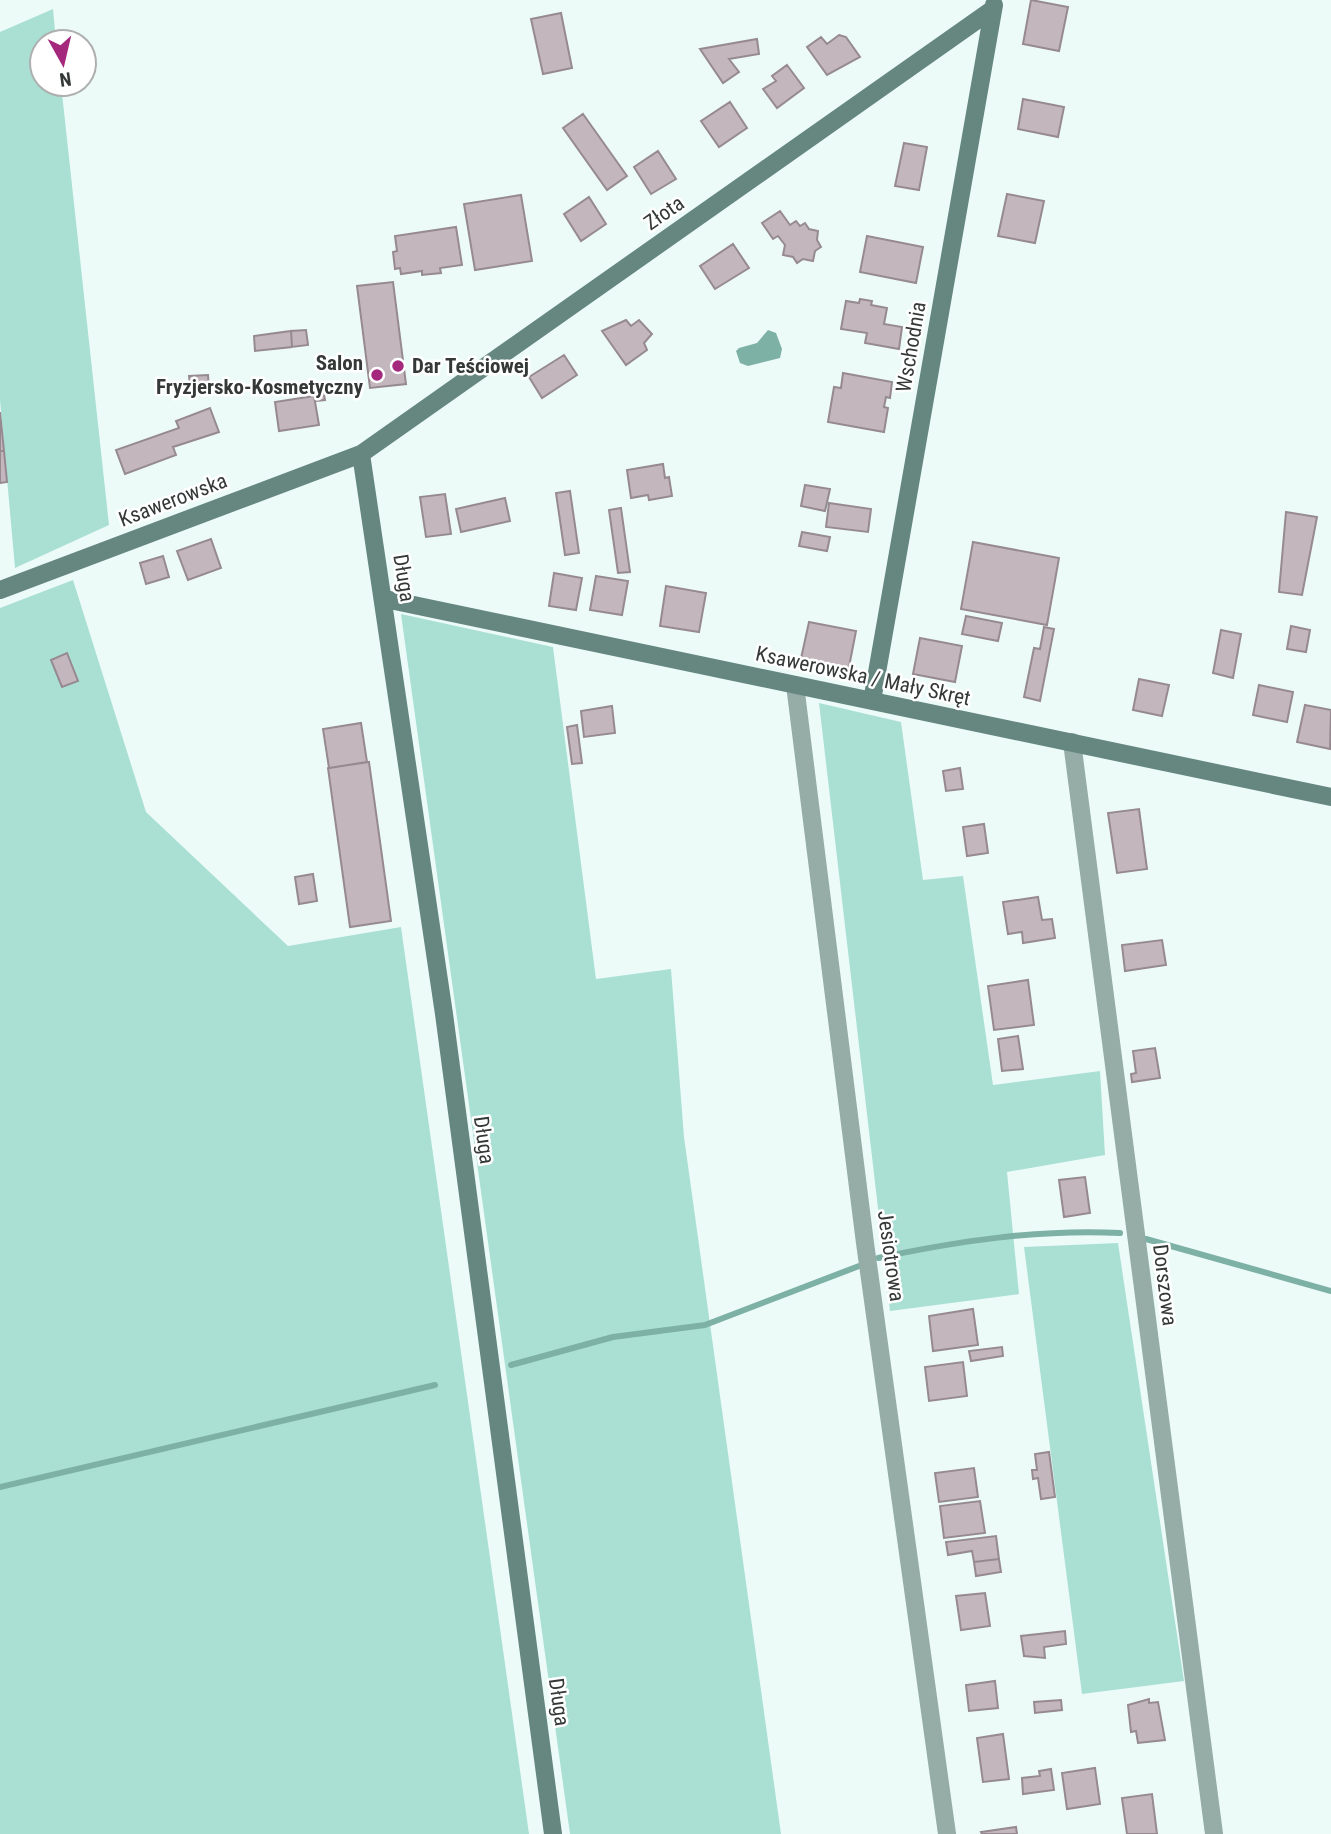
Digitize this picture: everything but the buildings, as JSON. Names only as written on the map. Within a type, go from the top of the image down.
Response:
[{"type":"street","name":"Złota","points":[[361,454],[994,4]]},
{"type":"street","name":"Wschodnia","points":[[872,701],[994,4]]},
{"type":"street","name":"Ksawerowska","points":[[0,590],[361,454]]},
{"type":"street","name":"Długa","points":[[361,454],[385,599],[444,1014],[553,1834]]},
{"type":"street","name":"Ksawerowska / Mały Skręt","points":[[385,599],[1331,797]]},
{"type":"street","name":"Jesiotrowa","points":[[795,685],[865,1243],[947,1834]]},
{"type":"street","name":"Dorszowa","points":[[1072,742],[1214,1834]]},
{"type":"shaded area","points":[[53,9],[55,28],[28,28],[28,98],[63,98],[109,525],[15,568],[0,400],[0,32]]},
{"type":"shaded area","points":[[768,330],[776,333],[782,349],[780,358],[748,366],[740,363],[736,351],[757,343]]},
{"type":"shaded area","points":[[73,580],[146,812],[288,946],[401,927],[529,1834],[0,1834],[0,608]]},
{"type":"shaded area","points":[[401,614],[553,647],[596,979],[671,969],[684,1137],[781,1834],[570,1834]]},
{"type":"shaded area","points":[[819,703],[901,722],[923,880],[963,876],[993,1085],[1100,1071],[1105,1155],[1007,1172],[1019,1294],[890,1311]]},
{"type":"shaded area","points":[[1118,1243],[1184,1681],[1082,1694],[1024,1247]]},
{"type":"waterway","points":[[878,1258],[998,1238],[1059,1233],[1120,1233]]},
{"type":"waterway","points":[[1146,1239],[1331,1291]]},
{"type":"waterway","points":[[511,1365],[613,1337],[705,1325],[859,1266]]},
{"type":"waterway","points":[[0,1487],[435,1385]]},
{"type":"place","name":"Dar Teściowej","points":[[398,366]]},
{"type":"place","name":"Salon Fryzjersko-Kosmetyczny","points":[[377,375]]}]
